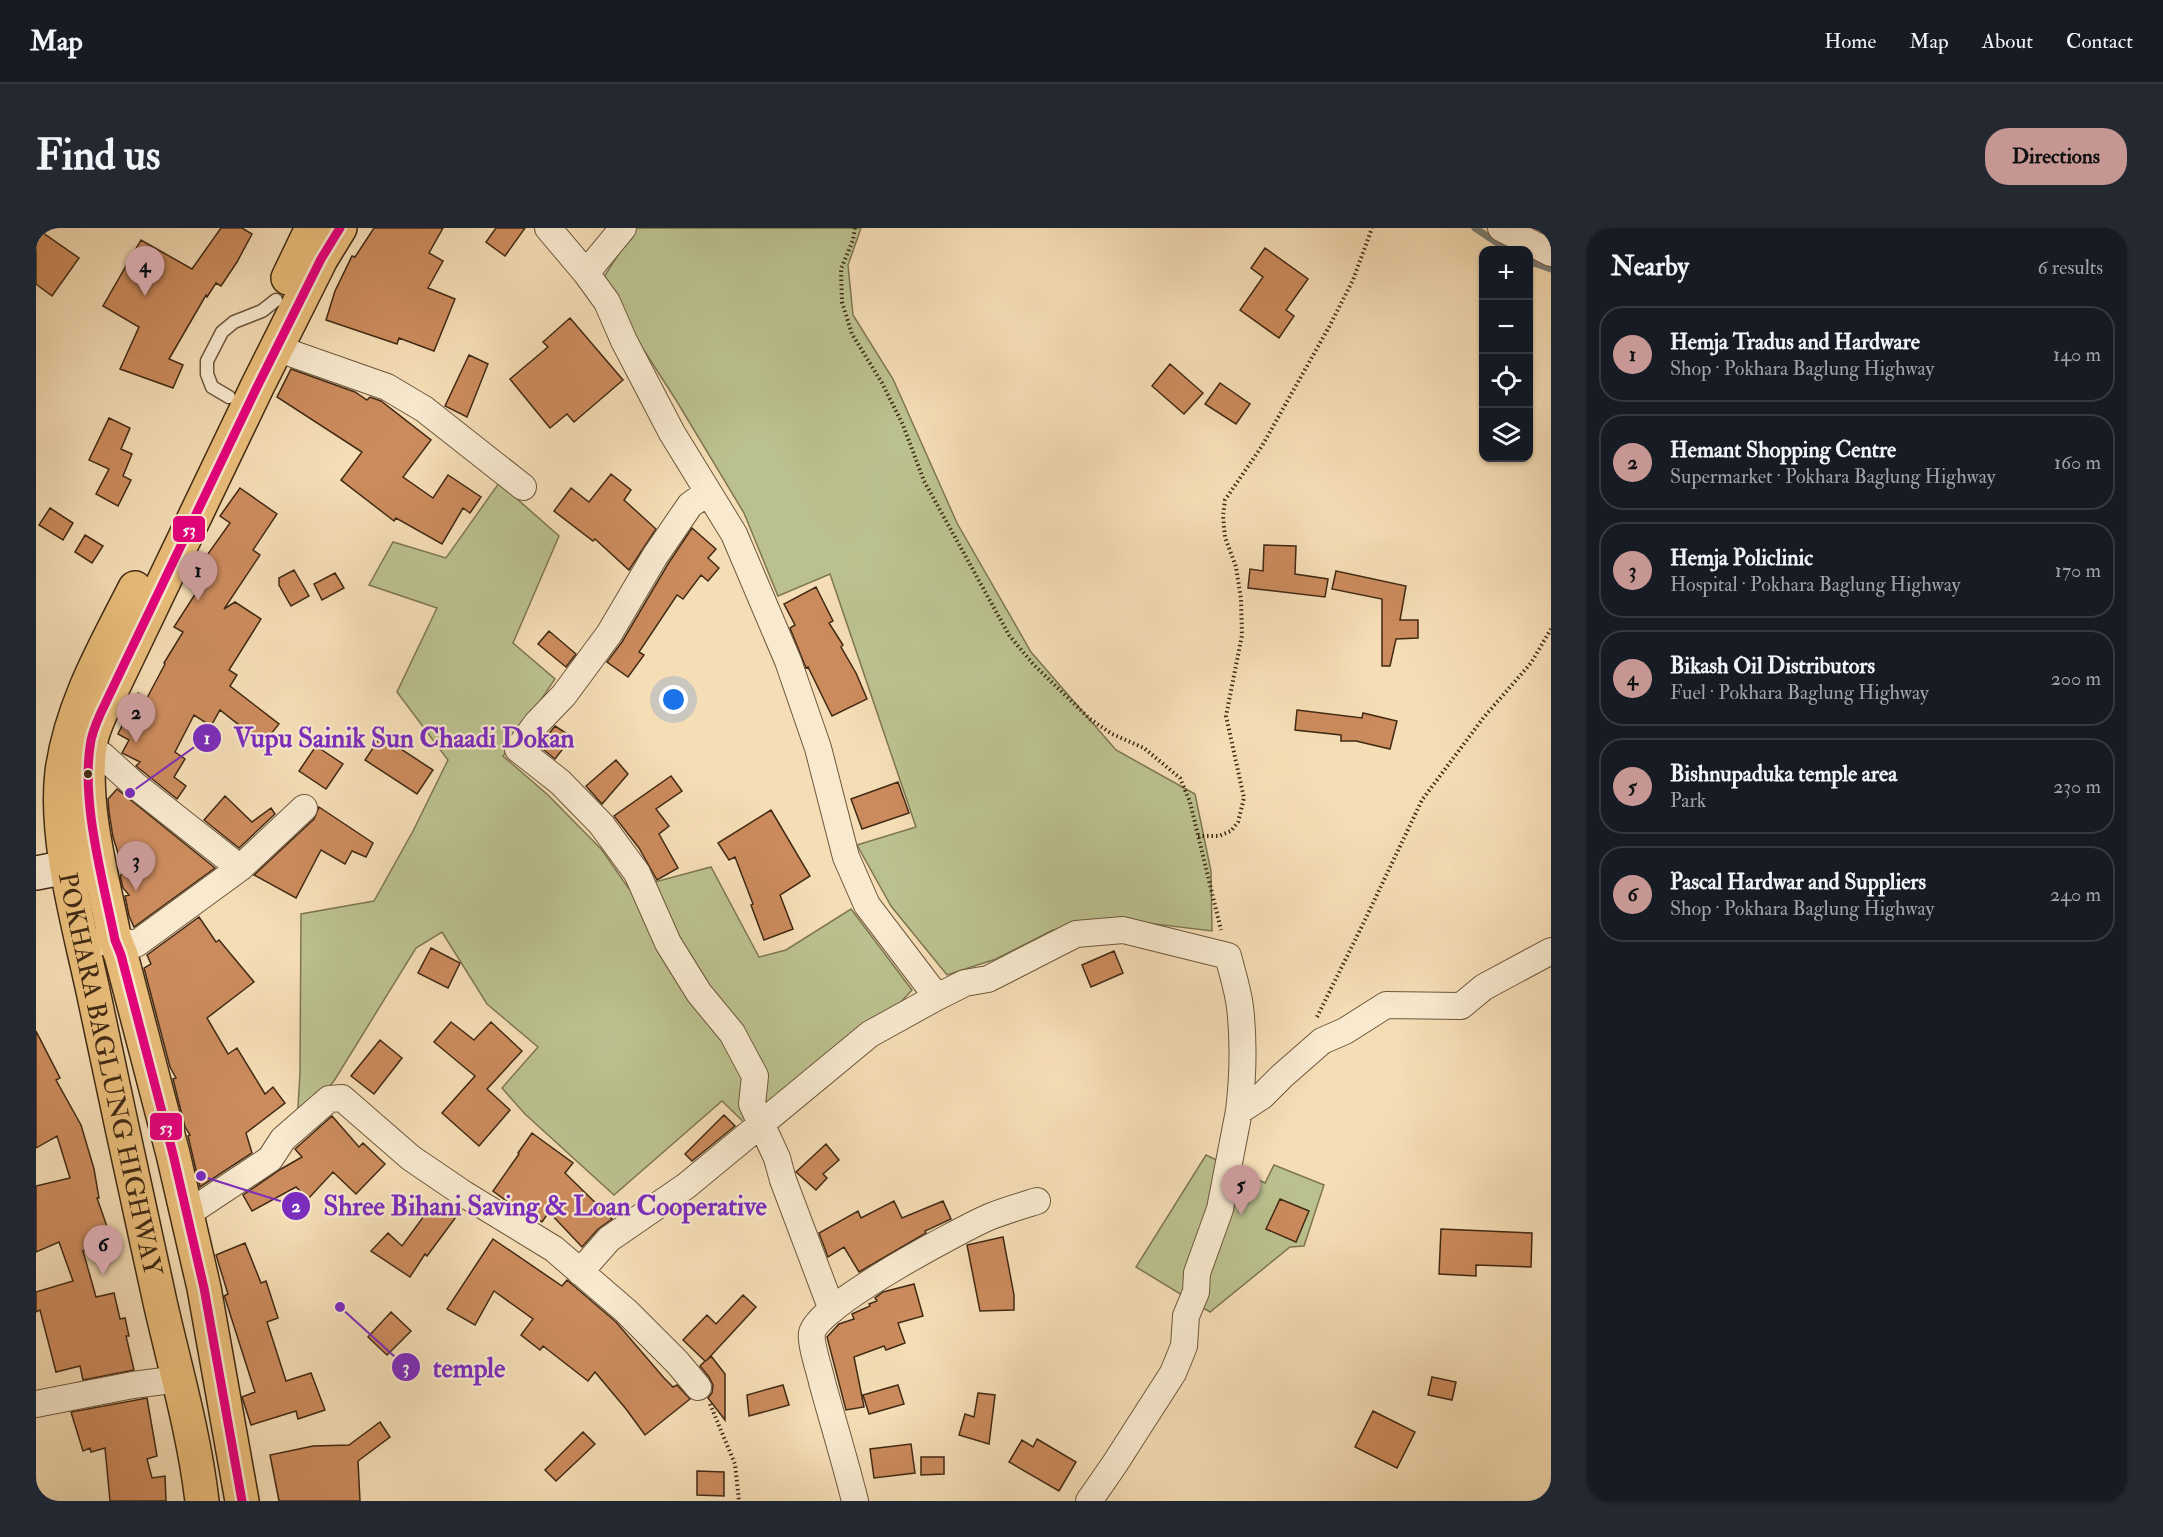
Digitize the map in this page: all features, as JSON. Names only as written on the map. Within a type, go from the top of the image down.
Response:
[{"type":"highway","name":"POKHARA BAGLUNG HIGHWAY","points":[[202,1501],[190,1423],[137,1199],[67,867],[61,820],[61,789],[70,729],[88,681],[312,228]]},
{"type":"highway","name":"POKHARA BAGLUNG HIGHWAY","points":[[242,1501],[204,1288],[173,1154],[121,955],[115,940],[100,865],[88,783],[90,748],[105,702],[276,348],[321,259],[340,228]]},
{"type":"street","points":[[548,228],[607,302],[624,341],[672,433],[734,534],[788,661],[818,748],[846,857],[867,905],[937,997]]},
{"type":"street","points":[[586,273],[623,228]]},
{"type":"street","points":[[1501,228],[1551,253]]},
{"type":"street","points":[[276,348],[387,387],[424,410],[523,487]]},
{"type":"street","points":[[708,492],[690,505],[655,556],[609,634],[564,695],[537,723],[518,749],[560,782],[601,824],[637,873],[668,943],[699,993],[732,1033],[755,1076],[752,1104],[777,1158],[783,1180],[832,1310]]},
{"type":"street","points":[[90,748],[103,756],[136,786],[240,868]]},
{"type":"street","points":[[85,954],[99,942],[115,940],[136,944],[240,868],[304,808]]},
{"type":"street","points":[[36,873],[67,867],[100,865]]},
{"type":"street","points":[[580,1272],[609,1239],[686,1186],[870,1034],[965,982],[988,979],[1076,934],[1123,930],[1228,956],[1240,1005],[1243,1081],[1220,1209],[1197,1273],[1196,1292],[1186,1316],[1184,1346],[1173,1373],[1089,1501]]},
{"type":"street","points":[[1239,1111],[1262,1096],[1322,1041],[1345,1031],[1386,1005],[1461,1006],[1484,987],[1551,951]]},
{"type":"street","points":[[187,1214],[270,1159],[283,1139],[329,1099],[342,1098],[411,1158],[464,1194],[554,1249],[626,1311],[698,1386]]},
{"type":"street","points":[[855,1501],[817,1363],[812,1334],[817,1323],[832,1310],[908,1259],[943,1239],[991,1216],[1037,1201]]},
{"type":"street","points":[[36,1404],[133,1385],[179,1379]]},
{"type":"path","points":[[855,228],[853,240],[841,269],[842,302],[852,334],[882,383],[903,425],[924,481],[1009,635],[1033,664],[1090,719],[1112,734],[1143,748],[1180,778],[1190,802],[1228,956]]},
{"type":"path","points":[[1198,836],[1219,836],[1231,831],[1238,822],[1244,798],[1226,716],[1242,635],[1241,598],[1236,567],[1225,537],[1223,516],[1226,500],[1262,446],[1329,327],[1353,280],[1372,228]]},
{"type":"path","points":[[1307,1054],[1316,1018],[1422,800],[1484,717],[1531,663],[1551,629]]},
{"type":"path","points":[[698,1386],[712,1408],[735,1464],[739,1501]]},
{"type":"green space","points":[[635,228],[861,228],[848,265],[853,315],[893,379],[957,523],[1031,652],[1116,750],[1195,794],[1211,871],[1212,931],[1114,919],[1053,930],[996,959],[947,975],[891,906],[857,845],[916,827],[830,574],[778,596],[744,513],[636,338],[604,277]]},
{"type":"green space","points":[[499,483],[559,536],[513,643],[555,679],[503,756],[548,795],[602,850],[629,889],[711,867],[759,957],[786,950],[851,909],[912,990],[864,1042],[754,1132],[722,1101],[614,1195],[525,1114],[502,1088],[538,1047],[487,1004],[442,932],[416,948],[334,1081],[297,1123],[300,1073],[301,914],[374,901],[413,831],[448,760],[397,692],[437,608],[369,585],[393,542],[446,558]]},
{"type":"green space","points":[[1206,1155],[1265,1183],[1274,1165],[1324,1185],[1304,1246],[1290,1247],[1210,1312],[1136,1267]]},
{"type":"building","points":[[36,228],[79,258],[52,296],[36,284]]},
{"type":"building","points":[[221,228],[242,228],[252,234],[221,286],[216,283],[207,297],[206,295],[169,359],[183,365],[173,388],[120,369],[139,327],[103,306],[141,240],[192,269]]},
{"type":"building","points":[[374,228],[443,228],[429,253],[443,261],[428,288],[455,299],[434,351],[399,338],[397,344],[326,320],[335,291],[352,256],[355,257]]},
{"type":"building","points":[[496,228],[525,228],[505,256],[486,242]]},
{"type":"building","points":[[1265,248],[1308,279],[1286,310],[1294,316],[1279,338],[1240,310],[1263,277],[1251,268]]},
{"type":"building","points":[[570,318],[623,380],[574,422],[567,414],[550,428],[510,379],[548,347],[543,342]]},
{"type":"building","points":[[469,355],[488,364],[467,417],[445,406]]},
{"type":"building","points":[[1170,364],[1203,393],[1184,414],[1152,386]]},
{"type":"building","points":[[291,369],[355,392],[367,400],[370,397],[381,401],[431,440],[403,477],[433,498],[448,475],[481,497],[470,513],[463,508],[442,544],[396,518],[394,521],[341,480],[362,452],[277,397]]},
{"type":"building","points":[[1220,383],[1250,404],[1236,424],[1205,404]]},
{"type":"building","points":[[109,418],[130,428],[121,449],[132,454],[123,476],[131,480],[118,506],[96,494],[109,469],[89,460]]},
{"type":"building","points":[[611,474],[631,490],[624,500],[656,529],[629,570],[595,539],[593,541],[554,511],[571,488],[589,502]]},
{"type":"building","points":[[240,488],[277,514],[253,550],[260,555],[224,609],[235,602],[261,619],[229,670],[237,675],[230,686],[279,724],[263,744],[220,710],[211,726],[194,715],[175,752],[185,759],[174,777],[186,786],[177,799],[136,766],[140,762],[122,753],[129,740],[118,734],[138,693],[147,698],[164,663],[183,632],[174,627],[203,582],[193,575],[230,523],[220,516]]},
{"type":"building","points":[[50,508],[73,523],[63,540],[39,525]]},
{"type":"building","points":[[692,528],[716,549],[708,558],[719,568],[708,581],[701,575],[683,599],[677,595],[639,652],[644,655],[628,677],[607,662],[622,642]]},
{"type":"building","points":[[85,535],[103,546],[92,563],[75,552]]},
{"type":"building","points":[[1264,545],[1296,546],[1295,574],[1328,579],[1325,597],[1248,588],[1250,569],[1263,571]]},
{"type":"building","points":[[294,570],[309,596],[291,606],[279,585],[279,578]]},
{"type":"building","points":[[1336,571],[1406,586],[1400,620],[1418,620],[1418,638],[1396,639],[1390,666],[1382,666],[1382,599],[1332,589]]},
{"type":"building","points":[[335,573],[344,588],[322,600],[314,584]]},
{"type":"building","points":[[816,587],[833,621],[829,623],[843,645],[841,647],[867,699],[832,716],[808,667],[806,668],[790,628],[795,625],[784,604]]},
{"type":"building","points":[[549,631],[576,654],[566,667],[538,644]]},
{"type":"building","points":[[1297,710],[1362,718],[1363,713],[1397,721],[1390,749],[1356,741],[1341,741],[1341,735],[1295,730]]},
{"type":"building","points":[[555,726],[572,737],[555,759],[539,746]]},
{"type":"building","points":[[381,736],[433,770],[417,794],[365,760]]},
{"type":"building","points":[[316,746],[343,764],[326,789],[299,771]]},
{"type":"building","points":[[616,760],[628,774],[602,804],[586,786]]},
{"type":"building","points":[[671,776],[682,791],[656,809],[669,826],[659,834],[678,868],[657,880],[639,848],[614,816]]},
{"type":"building","points":[[898,782],[909,813],[862,829],[851,799]]},
{"type":"building","points":[[117,789],[215,868],[134,927],[125,896],[129,895],[123,888],[120,876],[124,872],[113,837],[109,812],[108,799]]},
{"type":"building","points":[[225,796],[252,822],[271,808],[275,814],[239,848],[204,820]]},
{"type":"building","points":[[319,807],[373,843],[366,857],[352,851],[345,864],[321,850],[296,898],[254,875],[314,819]]},
{"type":"building","points":[[771,810],[810,876],[780,895],[793,929],[764,940],[735,857],[729,860],[718,843]]},
{"type":"building","points":[[199,917],[216,942],[219,940],[254,982],[207,1018],[228,1054],[237,1048],[265,1094],[273,1087],[285,1103],[246,1133],[252,1153],[200,1187],[188,1136],[190,1135],[185,1127],[173,1079],[176,1078],[170,1067],[144,968],[151,964],[147,955]]},
{"type":"building","points":[[431,948],[460,963],[448,988],[418,973]]},
{"type":"building","points":[[1114,951],[1123,973],[1091,987],[1082,965]]},
{"type":"building","points":[[451,1022],[474,1040],[491,1022],[522,1051],[487,1089],[510,1110],[479,1146],[442,1113],[475,1076],[434,1042]]},
{"type":"building","points":[[36,1031],[60,1078],[56,1080],[81,1125],[94,1169],[99,1198],[97,1198],[112,1241],[83,1251],[96,1297],[114,1293],[120,1319],[125,1318],[129,1336],[126,1336],[134,1370],[83,1380],[80,1366],[56,1372],[40,1310],[36,1312],[36,1292],[73,1281],[59,1242],[36,1252],[36,1186],[70,1178],[57,1136],[36,1148]]},
{"type":"building","points":[[380,1040],[402,1058],[374,1094],[351,1076]]},
{"type":"building","points":[[724,1115],[735,1126],[692,1161],[685,1154]]},
{"type":"building","points":[[332,1116],[359,1147],[363,1143],[385,1164],[356,1194],[333,1172],[308,1199],[296,1187],[252,1211],[243,1195],[302,1157],[295,1149]]},
{"type":"building","points":[[532,1133],[573,1163],[565,1173],[612,1219],[598,1229],[582,1247],[549,1212],[542,1222],[523,1208],[521,1211],[516,1208],[493,1191]]},
{"type":"building","points":[[826,1144],[839,1160],[823,1174],[827,1178],[816,1190],[796,1172]]},
{"type":"building","points":[[1280,1199],[1309,1211],[1296,1242],[1266,1229]]},
{"type":"building","points":[[435,1201],[456,1217],[427,1256],[425,1254],[410,1277],[371,1251],[388,1233],[402,1246]]},
{"type":"building","points":[[894,1201],[902,1218],[943,1201],[951,1219],[925,1231],[926,1233],[859,1272],[844,1247],[828,1257],[819,1233],[858,1211],[861,1218]]},
{"type":"building","points":[[1441,1229],[1532,1233],[1531,1267],[1476,1265],[1476,1276],[1439,1274]]},
{"type":"building","points":[[1003,1237],[1014,1295],[1014,1310],[980,1311],[967,1245]]},
{"type":"building","points":[[493,1239],[562,1286],[567,1280],[616,1322],[664,1378],[673,1387],[677,1385],[690,1399],[645,1435],[595,1372],[588,1381],[543,1346],[540,1350],[521,1335],[533,1319],[494,1291],[475,1325],[447,1309]]},
{"type":"building","points":[[245,1243],[261,1283],[266,1281],[278,1318],[267,1322],[286,1381],[311,1373],[325,1410],[298,1419],[296,1411],[251,1425],[242,1397],[255,1392],[224,1296],[228,1294],[216,1255]]},
{"type":"building","points":[[914,1284],[923,1316],[898,1323],[905,1343],[886,1350],[884,1346],[854,1357],[864,1407],[846,1410],[827,1337],[839,1324],[854,1319],[852,1314],[877,1301],[875,1298],[883,1292]]},
{"type":"building","points":[[743,1295],[756,1307],[706,1361],[711,1356],[725,1374],[725,1420],[708,1398],[712,1393],[713,1385],[700,1366],[705,1361],[683,1340],[707,1315],[716,1324]]},
{"type":"building","points":[[391,1312],[411,1331],[387,1355],[368,1337]]},
{"type":"building","points":[[1432,1377],[1456,1382],[1452,1400],[1428,1395]]},
{"type":"building","points":[[783,1385],[789,1405],[749,1416],[747,1395]]},
{"type":"building","points":[[898,1385],[904,1404],[869,1414],[863,1395]]},
{"type":"building","points":[[978,1393],[995,1395],[989,1444],[959,1435],[965,1414],[974,1417]]},
{"type":"building","points":[[147,1398],[157,1456],[147,1459],[152,1478],[165,1476],[166,1501],[110,1501],[105,1448],[91,1452],[90,1448],[83,1451],[71,1412]]},
{"type":"building","points":[[1373,1411],[1415,1432],[1397,1468],[1355,1447]]},
{"type":"building","points":[[380,1422],[390,1437],[358,1461],[360,1501],[279,1501],[270,1455],[313,1446],[349,1445]]},
{"type":"building","points":[[583,1432],[595,1444],[556,1481],[545,1470]]},
{"type":"building","points":[[1037,1439],[1076,1462],[1059,1491],[1009,1462],[1022,1440],[1033,1447]]},
{"type":"building","points":[[911,1444],[915,1473],[874,1478],[870,1449]]},
{"type":"building","points":[[921,1457],[944,1457],[944,1474],[921,1475]]},
{"type":"building","points":[[697,1471],[724,1472],[724,1496],[697,1495]]},
{"type":"waterway","points":[[1475,228],[1502,246]]},
{"type":"waterway","points":[[1533,263],[1551,269]]},
{"type":"transit line","name":"53","points":[[242,1501],[204,1288],[173,1154],[121,955],[115,940],[99,866],[88,788],[88,763],[95,725],[257,387],[321,259],[340,228]]},
{"type":"place","name":"Bikash Oil Distributors","points":[[145,296]]},
{"type":"place","name":"Hemja Tradus and Hardware","points":[[198,601]]},
{"type":"place","name":"Hemant Shopping Centre","points":[[136,743]]},
{"type":"place","name":"Vupu Sainik Sun Chaadi Dokan","points":[[130,793]]},
{"type":"place","name":"Hemja Policlinic","points":[[136,891]]},
{"type":"place","name":"Shree Bihani Saving & Loan Cooperative","points":[[201,1176]]},
{"type":"place","name":"Bishnupaduka temple area","points":[[1241,1215]]},
{"type":"place","name":"Pascal Hardwar and Suppliers","points":[[103,1275]]},
{"type":"place","name":"temple","points":[[340,1307]]}]
